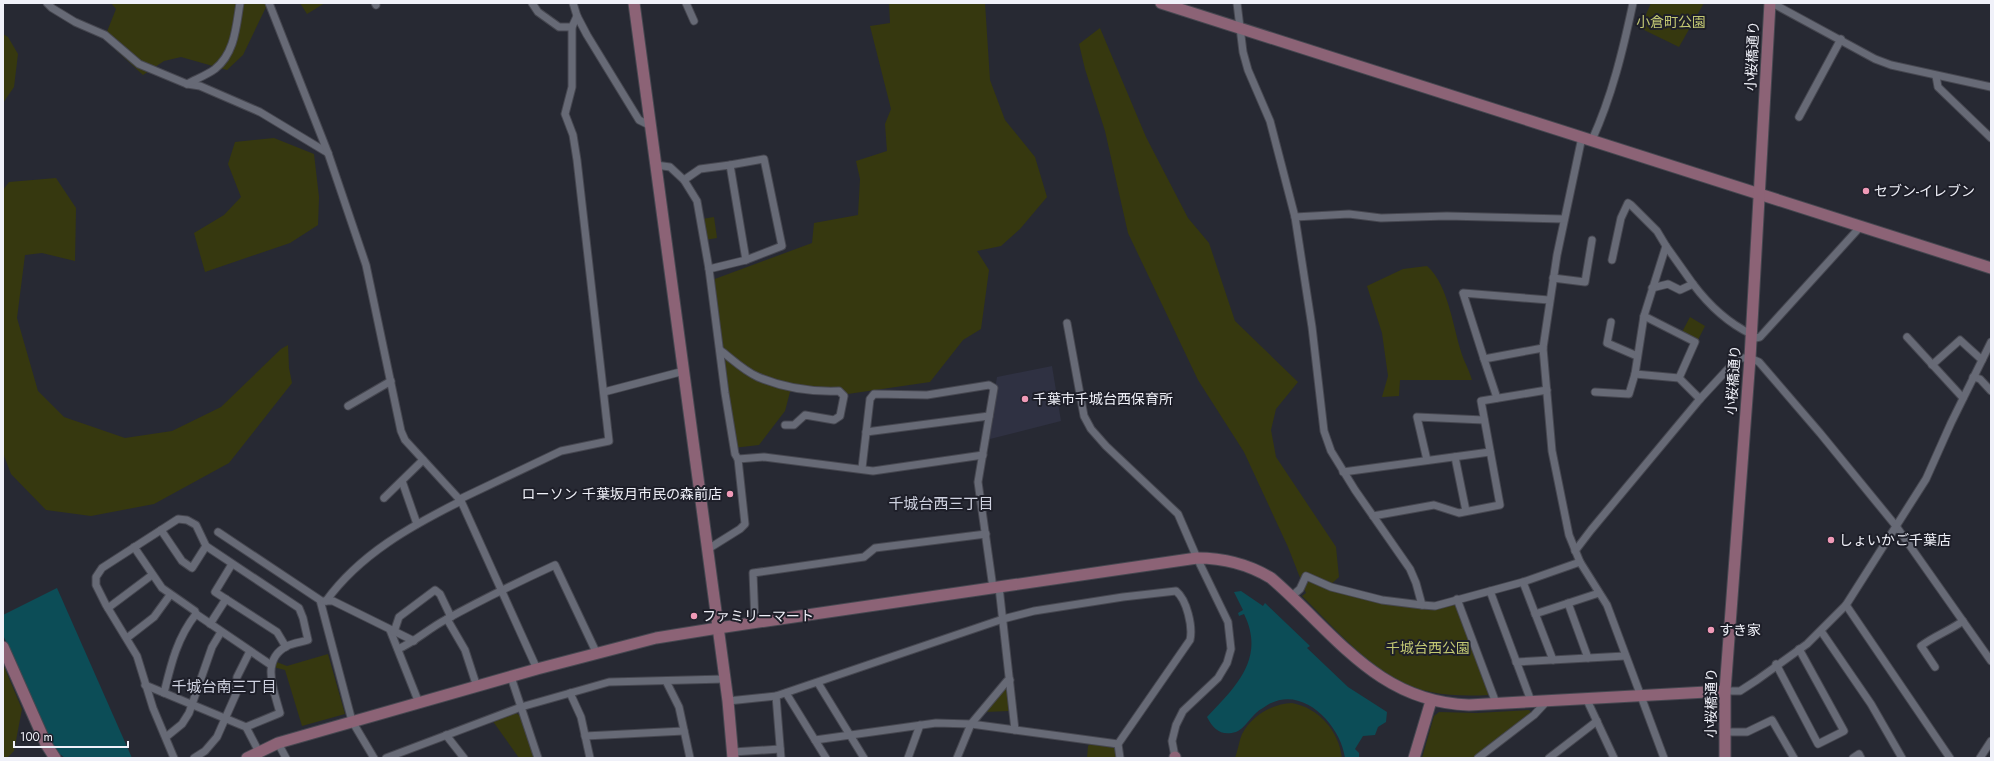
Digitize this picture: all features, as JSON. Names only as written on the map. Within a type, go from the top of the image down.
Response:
[{"type":"street","points":[[47,3],[75,22],[105,35],[139,64],[188,84],[200,86],[260,112],[328,153]]},
{"type":"street","points":[[188,84],[214,70],[228,54],[235,35],[240,3]]},
{"type":"street","points":[[269,3],[328,153],[366,265],[401,431],[405,440],[460,500],[537,669]]},
{"type":"street","points":[[532,3],[538,12],[559,27],[572,27]]},
{"type":"street","points":[[634,3],[708,549],[728,701],[733,755],[780,749]]},
{"type":"street","points":[[686,3],[694,20]]},
{"type":"street","points":[[1161,3],[1991,268]]},
{"type":"street","points":[[1237,3],[1243,52],[1248,70],[1270,121],[1295,217],[1312,327],[1324,431],[1330,451],[1410,568],[1416,582],[1422,604]]},
{"type":"street","points":[[1633,3],[1619,67],[1604,112],[1587,138],[1563,219],[1549,300],[1543,348],[1552,451],[1569,535],[1580,562],[1607,605],[1639,696],[1664,758]]},
{"type":"street","points":[[1771,3],[1841,39],[1875,59],[1891,65],[1936,76],[1991,87]]},
{"type":"street","name":"小桜橋通り","points":[[1725,758],[1725,691],[1750,358],[1771,3]]},
{"type":"street","points":[[574,4],[577,16],[639,120],[651,126]]},
{"type":"street","points":[[323,601],[368,557],[417,524],[460,500],[561,451],[609,440],[577,160],[573,135],[565,114],[572,87],[572,27],[577,16]]},
{"type":"street","points":[[1799,117],[1841,39]]},
{"type":"street","points":[[1936,76],[1938,87],[1991,138]]},
{"type":"street","points":[[684,180],[700,169],[764,159],[782,246],[746,260],[709,269]]},
{"type":"street","points":[[730,165],[746,260]]},
{"type":"street","points":[[656,166],[670,166],[684,180],[697,201],[709,269],[735,454],[738,459],[745,524],[740,529],[708,549]]},
{"type":"street","points":[[1612,260],[1621,218],[1628,204],[1631,205],[1657,231],[1706,302],[1751,336],[1760,336],[1861,226]]},
{"type":"street","points":[[1295,217],[1349,214],[1381,218],[1446,216],[1563,219]]},
{"type":"street","points":[[1553,278],[1585,282],[1592,240]]},
{"type":"street","points":[[1595,392],[1629,394],[1635,374],[1644,316],[1666,246]]},
{"type":"street","points":[[1652,288],[1668,284],[1680,290],[1693,284]]},
{"type":"street","points":[[1497,398],[1463,293],[1549,300]]},
{"type":"street","points":[[1644,316],[1695,342],[1678,378]]},
{"type":"street","points":[[1611,322],[1607,343],[1637,356]]},
{"type":"street","points":[[1067,323],[1084,416],[1091,429],[1106,446],[1178,514],[1197,558],[1228,622],[1231,649],[1227,663],[1218,678],[1183,711],[1176,725],[1172,741],[1175,758]]},
{"type":"street","points":[[1907,337],[1963,398]]},
{"type":"street","points":[[1932,365],[1960,340],[1982,360]]},
{"type":"street","points":[[247,758],[278,743],[352,721],[511,678],[537,669],[656,638],[755,622],[1197,558],[1213,558],[1235,562],[1256,570],[1271,578],[1373,673],[1409,693],[1431,701],[1456,704],[1496,703],[1740,691],[1799,649],[1821,631],[1846,605],[1926,480],[1973,376],[1990,347]]},
{"type":"street","points":[[1484,359],[1543,348]]},
{"type":"street","points":[[720,350],[757,376],[790,387],[815,392],[839,391],[844,396],[840,416],[834,420],[805,415],[794,425],[785,425]]},
{"type":"street","points":[[1576,551],[1590,530],[1700,400],[1738,358],[1750,358],[1759,362],[1820,433],[1896,526],[1991,661]]},
{"type":"street","points":[[604,392],[684,371]]},
{"type":"street","points":[[1635,374],[1678,378],[1700,400]]},
{"type":"street","points":[[1973,376],[1980,379],[1991,391]]},
{"type":"street","points":[[348,406],[391,381]]},
{"type":"street","points":[[862,468],[870,399],[874,394],[927,395],[989,385],[994,388],[978,482],[986,534],[1003,619],[1015,730]]},
{"type":"street","points":[[1373,516],[1434,505],[1459,513],[1500,505],[1481,401],[1547,390]]},
{"type":"street","points":[[866,432],[989,416]]},
{"type":"street","points":[[1427,460],[1417,417],[1484,420]]},
{"type":"street","points":[[1343,472],[1490,452]]},
{"type":"street","points":[[738,459],[764,457],[846,468],[873,470],[983,455]]},
{"type":"street","points":[[1455,456],[1466,511]]},
{"type":"street","points":[[384,498],[423,460]]},
{"type":"street","points":[[402,481],[417,524]]},
{"type":"street","points":[[174,758],[146,685],[137,656],[96,585],[96,577],[102,568],[178,519],[187,520],[196,525],[206,546],[299,608],[303,618],[308,640],[286,647],[275,655],[271,665],[271,676],[280,713],[246,727]]},
{"type":"street","points":[[161,530],[182,562],[192,568],[206,546]]},
{"type":"street","points":[[218,532],[323,601],[333,601],[414,641]]},
{"type":"street","points":[[755,622],[753,573],[864,557],[876,548],[986,534]]},
{"type":"street","points":[[134,547],[152,575],[170,595],[195,611],[196,614],[221,632],[271,665]]},
{"type":"street","points":[[1292,596],[1300,589],[1306,576],[1331,587],[1375,598],[1435,606],[1523,582],[1580,562]]},
{"type":"street","points":[[232,564],[215,592],[277,632],[286,647]]},
{"type":"street","points":[[398,649],[414,641],[428,629],[500,590],[555,565],[597,654]]},
{"type":"street","points":[[108,608],[152,575]]},
{"type":"street","points":[[1523,582],[1553,660]]},
{"type":"street","points":[[419,703],[392,631],[399,617],[434,590],[440,594],[449,618],[465,650],[477,687]]},
{"type":"street","points":[[1490,591],[1531,701]]},
{"type":"street","points":[[728,701],[776,696],[1003,619],[1034,611],[1123,596],[1176,592],[1180,594],[1185,602],[1191,634],[1190,640],[1118,744],[1120,758]]},
{"type":"street","points":[[1535,614],[1599,593]]},
{"type":"street","points":[[127,638],[154,617],[170,595]]},
{"type":"street","points":[[210,624],[226,599]]},
{"type":"street","points":[[1457,600],[1496,703]]},
{"type":"street","points":[[323,601],[352,721],[374,758]]},
{"type":"street","points":[[1568,603],[1588,658]]},
{"type":"street","points":[[1846,605],[1950,758]]},
{"type":"street","points":[[164,693],[174,653],[181,636],[196,614]]},
{"type":"street","points":[[1935,668],[1921,646],[1933,637],[1951,630],[1963,621]]},
{"type":"street","points":[[1821,631],[1871,704],[1902,758]]},
{"type":"street","points":[[166,737],[182,724],[190,713],[212,647],[221,632]]},
{"type":"street","points":[[3,647],[46,744],[55,758]]},
{"type":"street","points":[[1776,664],[1818,744],[1844,731],[1799,649]]},
{"type":"street","points":[[194,758],[213,743],[236,694],[237,677],[250,652]]},
{"type":"street","points":[[1516,662],[1625,656]]},
{"type":"street","points":[[511,678],[538,758]]},
{"type":"street","points":[[386,758],[521,707],[609,682],[725,679]]},
{"type":"street","points":[[957,758],[971,724],[1007,680],[1010,680]]},
{"type":"street","points":[[666,681],[679,707],[690,758]]},
{"type":"street","points":[[818,683],[864,758]]},
{"type":"street","points":[[146,685],[246,727],[259,752]]},
{"type":"street","points":[[570,693],[581,717],[590,758]]},
{"type":"street","points":[[786,693],[826,758]]},
{"type":"street","points":[[776,696],[781,758]]},
{"type":"street","points":[[1586,698],[1614,758]]},
{"type":"street","points":[[1479,758],[1534,715],[1548,700]]},
{"type":"street","points":[[1414,758],[1431,701]]},
{"type":"street","points":[[1725,732],[1747,732],[1772,720],[1794,758]]},
{"type":"street","points":[[1549,758],[1597,721]]},
{"type":"street","points":[[815,740],[849,734],[936,723],[971,724],[1118,744]]},
{"type":"street","points":[[908,758],[920,725]]},
{"type":"street","points":[[585,736],[684,731]]},
{"type":"street","points":[[446,735],[464,758]]},
{"type":"street","points":[[1980,758],[1991,741]]},
{"type":"street","points":[[278,743],[286,758]]},
{"type":"street","points":[[1853,758],[1859,754],[1861,758]]},
{"type":"shaded area","name":"千葉市千城台西保育所","points":[[1052,366],[1061,421],[986,440],[997,377]]},
{"type":"shaded area","points":[[57,588],[132,758],[65,758],[56,751],[3,635],[3,615]]},
{"type":"shaded area","points":[[1241,591],[1263,606],[1265,603],[1310,646],[1307,648],[1348,687],[1387,712],[1386,722],[1378,727],[1375,735],[1363,736],[1355,749],[1359,753],[1359,758],[1345,758],[1342,746],[1336,733],[1328,722],[1319,712],[1307,704],[1295,700],[1282,700],[1269,704],[1254,715],[1242,728],[1236,732],[1226,733],[1218,731],[1212,725],[1207,717],[1237,683],[1249,658],[1251,645],[1250,630],[1244,614],[1239,616],[1238,613],[1243,610],[1234,592]]},
{"type":"green space","points":[[111,3],[268,3],[243,55],[227,70],[181,57],[164,61],[143,75],[104,39],[116,9]]},
{"type":"green space","points":[[300,3],[325,3],[307,14]]},
{"type":"green space","points":[[889,3],[985,3],[990,80],[1005,120],[1035,157],[1047,197],[1020,229],[1001,246],[977,251],[989,270],[981,329],[963,340],[930,382],[841,395],[805,389],[790,392],[785,411],[759,445],[733,448],[725,358],[712,280],[812,243],[814,223],[858,215],[860,179],[856,161],[887,151],[885,124],[891,109],[870,26],[890,23]]},
{"type":"green space","name":"小倉町公園","points":[[1651,3],[1704,3],[1679,47],[1640,28]]},
{"type":"green space","name":"千城台西公園","points":[[1100,28],[1146,137],[1188,218],[1209,243],[1235,321],[1298,382],[1276,409],[1271,430],[1276,457],[1336,547],[1339,577],[1327,588],[1428,608],[1454,605],[1457,607],[1489,695],[1474,696],[1431,692],[1394,678],[1360,653],[1302,596],[1306,593],[1288,547],[1244,452],[1198,380],[1128,233],[1105,131],[1085,69],[1079,44]]},
{"type":"green space","points":[[3,34],[8,37],[18,54],[14,87],[3,103]]},
{"type":"green space","points":[[274,138],[314,154],[319,197],[318,225],[290,243],[205,272],[194,233],[224,215],[241,197],[228,164],[235,142]]},
{"type":"green space","points":[[56,178],[76,208],[75,261],[42,253],[25,255],[17,318],[38,391],[64,417],[125,438],[172,431],[221,407],[281,349],[288,345],[289,368],[292,383],[229,463],[154,504],[91,516],[46,510],[11,474],[3,453],[3,190],[9,182]]},
{"type":"green space","points":[[714,217],[717,238],[705,240],[702,219]]},
{"type":"green space","points":[[1427,266],[1435,275],[1446,297],[1460,349],[1472,380],[1400,380],[1399,396],[1382,397],[1388,376],[1382,333],[1367,286],[1403,269]]},
{"type":"green space","points":[[1690,317],[1705,326],[1698,340],[1682,332]]},
{"type":"green space","points":[[328,654],[345,714],[302,726],[285,670],[273,667],[274,661],[287,666]]},
{"type":"green space","points":[[3,664],[22,709],[14,751],[7,758],[3,758]]},
{"type":"green space","points":[[1007,686],[1009,711],[985,712]]},
{"type":"green space","points":[[1292,703],[1311,710],[1326,722],[1337,739],[1342,758],[1235,758],[1242,734],[1251,721],[1270,708]]},
{"type":"green space","points":[[1529,710],[1532,713],[1473,758],[1422,758],[1434,716],[1439,712],[1477,713]]},
{"type":"green space","points":[[515,712],[520,716],[534,758],[519,758],[492,720]]},
{"type":"green space","points":[[1090,744],[1114,748],[1117,758],[1087,758],[1088,746]]},
{"type":"place","name":"セブン-イレブン","points":[[1866,191]]},
{"type":"place","name":"千葉市千城台西保育所","points":[[1025,399]]},
{"type":"place","name":"ローソン 千葉坂月市民の森前店","points":[[730,494]]},
{"type":"place","name":"しょいかご千葉店","points":[[1831,540]]},
{"type":"place","name":"ファミリーマート","points":[[694,616]]},
{"type":"place","name":"すき家","points":[[1711,630]]},
{"type":"district","name":"千城台西三丁目","points":[[941,504]]},
{"type":"district","name":"千城台南三丁目","points":[[224,687]]}]
